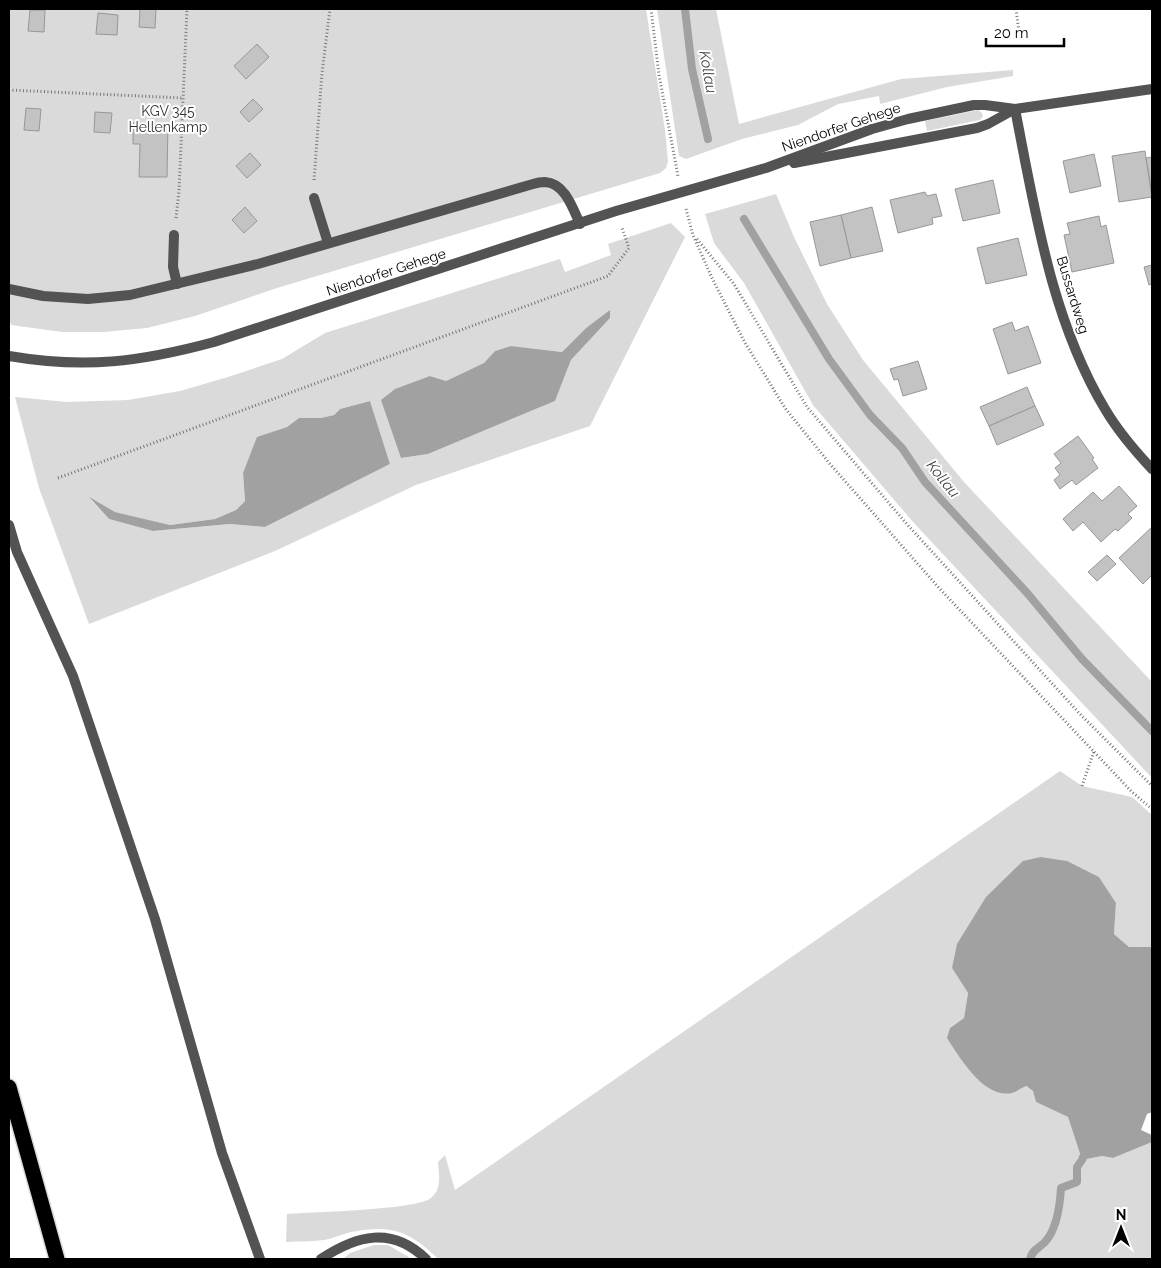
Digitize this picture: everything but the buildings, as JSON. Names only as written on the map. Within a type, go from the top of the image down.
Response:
[{"type":"highway","points":[[9,1088],[57,1259]]},
{"type":"street","name":"Niendorfer Gehege","points":[[9,356],[69,363],[105,363],[174,353],[214,342],[616,211],[766,168],[872,129],[908,119],[974,105],[1015,109],[1152,88]]},
{"type":"street","name":"Niendorfer Gehege","points":[[766,168],[978,128],[1015,109]]},
{"type":"street","name":"Bussardweg","points":[[1015,109],[1047,259],[1063,315],[1079,359],[1106,410],[1138,454],[1152,469]]},
{"type":"street","points":[[9,289],[43,296],[88,299],[130,295],[258,264],[545,182],[556,185],[564,192],[580,224]]},
{"type":"street","points":[[314,198],[328,243]]},
{"type":"street","points":[[174,235],[173,267],[177,284]]},
{"type":"street","points":[[9,524],[17,552],[73,676],[155,918],[222,1153],[260,1259]]},
{"type":"street","points":[[321,1259],[354,1240],[375,1237],[400,1241],[416,1249],[426,1259]]},
{"type":"path","points":[[174,235],[179,191],[187,9]]},
{"type":"path","points":[[314,198],[314,168],[322,72],[330,9]]},
{"type":"path","points":[[651,9],[659,75],[681,192],[693,235],[712,278],[744,341],[786,408],[830,464],[939,588],[1132,792],[1152,809]]},
{"type":"path","points":[[1016,9],[1020,40]]},
{"type":"path","points":[[9,90],[183,98]]},
{"type":"path","points":[[58,478],[608,276],[629,248],[616,211]]},
{"type":"path","points":[[693,235],[734,284],[807,407],[904,522],[1079,713],[1152,786]]},
{"type":"path","points":[[1082,786],[1094,750]]},
{"type":"green space","name":"KGV 345 Hellenkamp","points":[[9,9],[646,9],[668,161],[666,168],[660,173],[277,288],[195,316],[147,328],[104,332],[62,332],[11,325],[9,317]]},
{"type":"green space","points":[[657,9],[716,9],[739,124],[901,79],[1013,70],[1013,76],[947,87],[880,104],[879,96],[838,104],[798,125],[742,139],[686,159],[679,156]]},
{"type":"green space","points":[[978,110],[983,116],[980,120],[927,131],[925,121]]},
{"type":"green space","points":[[776,194],[794,237],[827,304],[863,360],[964,482],[1152,682],[1152,778],[913,522],[813,405],[744,283],[714,243],[705,214]]},
{"type":"green space","points":[[671,223],[685,237],[590,426],[416,485],[275,551],[89,624],[39,488],[15,397],[67,402],[128,400],[180,391],[282,359],[325,333],[560,259],[565,272],[611,255],[608,244]],"holes":[[[610,311],[610,318],[571,360],[555,401],[428,454],[401,458],[430,376],[446,381],[484,363],[495,351],[511,346],[562,352],[586,328]],[[370,401],[390,464],[265,527],[230,524],[153,531],[109,519],[90,499],[115,512],[170,525],[215,519],[236,510],[245,501],[243,473],[258,437],[287,427],[299,418],[321,418],[334,415],[340,409]]]},
{"type":"green space","points":[[1060,771],[1082,786],[1132,797],[1152,815],[1152,947],[1129,947],[1114,934],[1116,903],[1099,877],[1066,861],[1041,857],[952,968],[968,993],[964,1018],[950,1028],[1011,1093],[1025,1086],[1033,1091],[1036,1102],[1068,1117],[1082,1160],[1102,1156],[1113,1158],[1152,1142],[1152,1259],[438,1259],[428,1249],[409,1236],[399,1232],[378,1229],[351,1232],[324,1240],[286,1242],[287,1214],[386,1208],[422,1202],[431,1198],[438,1186],[438,1162],[445,1155],[455,1190]]},
{"type":"green space","points":[[374,1245],[388,1245],[412,1259],[343,1259],[350,1253]]},
{"type":"shaded area","points":[[610,310],[610,318],[571,360],[555,401],[428,454],[401,458],[381,400],[395,389],[430,376],[446,381],[484,363],[495,351],[511,346],[562,352],[586,328]]},
{"type":"shaded area","points":[[370,401],[390,464],[265,527],[230,524],[153,531],[109,519],[89,497],[115,512],[170,525],[215,519],[236,510],[245,501],[243,473],[257,437],[287,427],[299,418],[321,418],[334,415],[340,409]]},
{"type":"shaded area","points":[[1041,857],[1067,861],[1099,877],[1116,903],[1114,934],[1129,947],[1152,947],[1152,1112],[1147,1114],[1141,1130],[1152,1135],[1152,1142],[1113,1158],[1102,1156],[1082,1160],[1068,1117],[1036,1102],[1033,1091],[1026,1086],[1012,1093],[992,1090],[983,1084],[966,1066],[947,1038],[950,1028],[964,1018],[968,993],[952,968],[957,944],[986,897],[1023,861]]},
{"type":"waterway","name":"Kollau","points":[[685,9],[692,69],[708,139]]},
{"type":"waterway","name":"Kollau","points":[[744,219],[829,359],[870,415],[902,448],[925,482],[1028,594],[1082,659],[1152,731]]},
{"type":"waterway","points":[[1030,1259],[1032,1253],[1049,1237],[1059,1209],[1061,1188],[1077,1182],[1077,1167],[1085,1152]]}]
